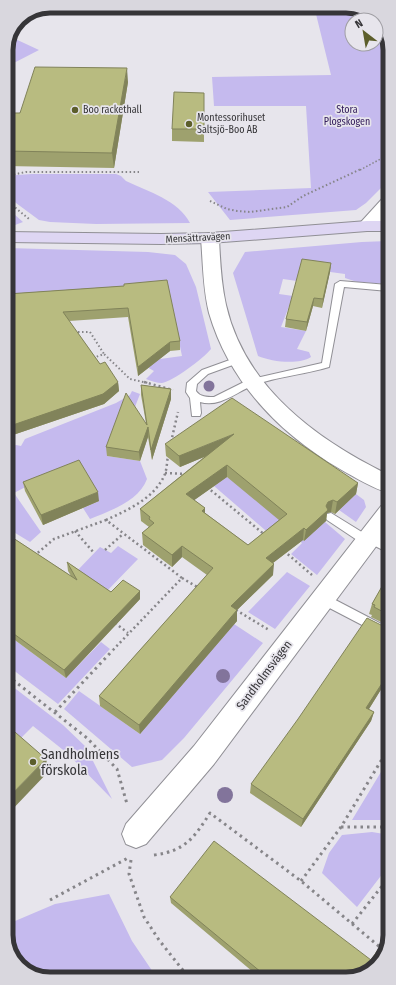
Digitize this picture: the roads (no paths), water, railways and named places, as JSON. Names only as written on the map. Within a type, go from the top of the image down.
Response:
[{"type":"street","points":[[367,226],[383,208]]},
{"type":"street","name":"Mensättravägen","points":[[13,238],[210,238],[383,226]]},
{"type":"street","points":[[210,238],[218,312],[228,342],[252,382],[267,401],[292,426],[320,447],[361,472],[383,482]]},
{"type":"street","name":"Sandholmsvägen","points":[[142,845],[318,588],[375,542],[383,525]]},
{"type":"lane","points":[[238,360],[205,372],[196,378],[191,387],[191,392],[196,397],[208,401],[216,400],[252,382],[326,365],[340,284],[383,288]]},
{"type":"lane","points":[[196,397],[196,413]]},
{"type":"lane","points":[[331,517],[375,542]]},
{"type":"lane","points":[[318,588],[383,630]]},
{"type":"place","name":"Boo rackethall","points":[[75,110]]},
{"type":"place","name":"Montessorihuset Saltsjö-Boo AB","points":[[189,124]]},
{"type":"place","name":"Sandholmens förskola","points":[[33,762]]},
{"type":"park label","name":"Stora Plogskogen","points":[[347,116]]}]
